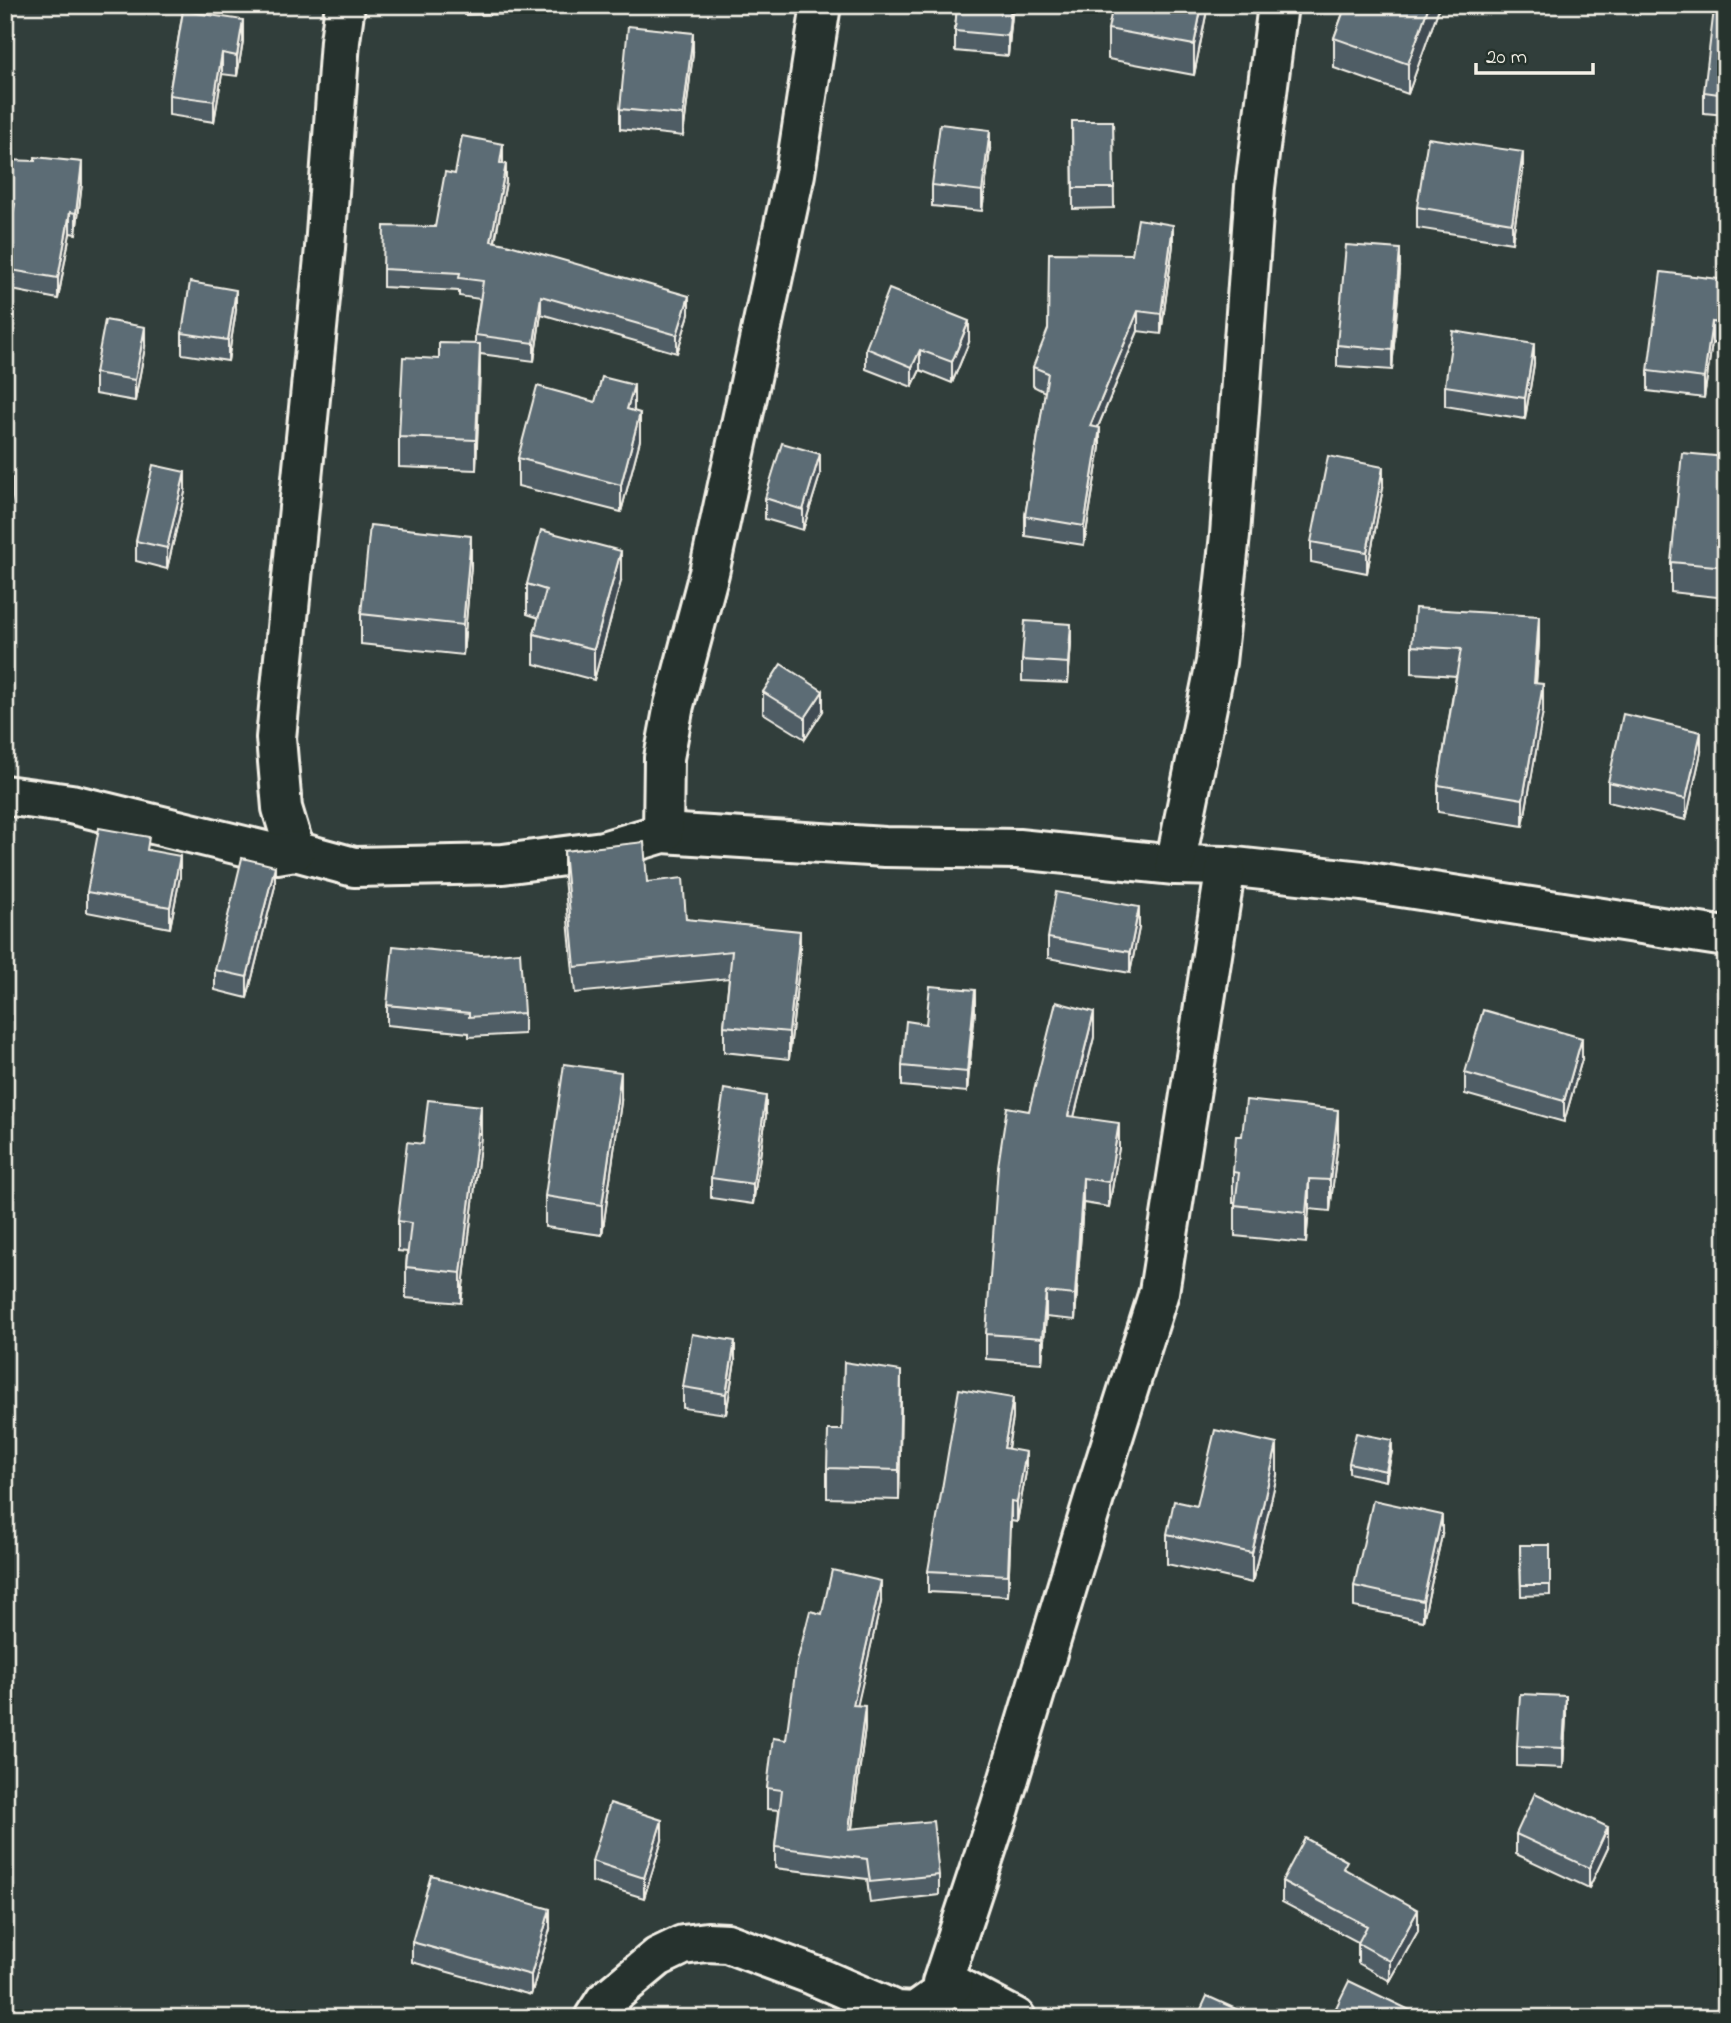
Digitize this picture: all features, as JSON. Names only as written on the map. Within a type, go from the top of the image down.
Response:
[{"type":"street","points":[[295,851],[282,808],[276,738],[345,5]]},
{"type":"street","points":[[663,833],[664,758],[674,705],[709,573],[795,174],[821,5]]},
{"type":"street","points":[[1175,865],[1216,662],[1230,535],[1255,187],[1278,5]]},
{"type":"street","points":[[5,795],[71,804],[277,853],[295,851],[355,867],[503,864],[603,851],[663,833],[885,847],[1018,849],[1175,865],[1226,866],[1363,881],[1726,937]]},
{"type":"street","points":[[1016,2018],[953,1985],[942,1983],[1000,1808],[1159,1293],[1226,866]]},
{"type":"street","points":[[594,2018],[605,2001],[659,1957],[683,1945],[707,1942],[727,1943],[813,1975],[896,2011],[915,2012],[953,1985]]},
{"type":"building","points":[[957,5],[1011,5],[1008,36],[955,31]]},
{"type":"building","points":[[1113,5],[1202,5],[1194,45],[1108,29]]},
{"type":"building","points":[[1346,5],[1429,5],[1408,64],[1334,38]]},
{"type":"building","points":[[1714,9],[1726,10],[1726,95],[1704,92]]},
{"type":"building","points":[[183,11],[243,20],[237,56],[222,53],[214,101],[169,95]]},
{"type":"building","points":[[628,26],[693,33],[683,115],[620,109]]},
{"type":"building","points":[[1072,121],[1113,121],[1114,188],[1073,188]]},
{"type":"building","points":[[940,124],[990,130],[982,191],[932,185]]},
{"type":"building","points":[[462,136],[503,144],[500,163],[506,164],[491,241],[689,296],[677,335],[541,296],[534,343],[475,335],[483,281],[459,278],[460,273],[383,269],[384,226],[435,227],[445,172],[455,174]]},
{"type":"building","points":[[1428,138],[1523,152],[1512,223],[1417,207]]},
{"type":"building","points":[[35,157],[82,162],[76,213],[70,212],[58,278],[5,269],[5,255],[15,204],[5,203],[5,160],[35,161]]},
{"type":"building","points":[[1138,219],[1173,225],[1161,314],[1138,311],[1090,426],[1100,428],[1084,526],[1025,516],[1048,373],[1033,367],[1048,329],[1049,253],[1132,254]]},
{"type":"building","points":[[1346,245],[1400,249],[1392,350],[1337,345]]},
{"type":"building","points":[[1661,272],[1726,280],[1726,324],[1712,322],[1704,378],[1648,371]]},
{"type":"building","points":[[5,274],[12,275],[5,320]]},
{"type":"building","points":[[190,282],[236,290],[228,340],[182,333]]},
{"type":"building","points":[[889,289],[969,321],[952,362],[920,350],[912,367],[866,348]]},
{"type":"building","points":[[105,320],[145,327],[135,380],[95,373]]},
{"type":"building","points":[[5,322],[11,323],[5,357]]},
{"type":"building","points":[[1453,331],[1534,344],[1525,398],[1445,386]]},
{"type":"building","points":[[439,343],[480,344],[476,440],[399,437],[403,357],[439,359]]},
{"type":"building","points":[[602,377],[634,385],[627,409],[640,413],[621,485],[518,458],[537,386],[595,402]]},
{"type":"building","points":[[782,443],[820,454],[803,510],[765,498]]},
{"type":"building","points":[[1682,453],[1726,457],[1726,567],[1671,562]]},
{"type":"building","points":[[1328,456],[1383,467],[1367,552],[1311,542]]},
{"type":"building","points":[[153,465],[185,472],[167,548],[136,541]]},
{"type":"building","points":[[5,477],[12,478],[5,521]]},
{"type":"building","points":[[370,525],[471,536],[463,625],[361,614]]},
{"type":"building","points":[[541,530],[621,551],[594,649],[534,634],[546,590],[527,584]]},
{"type":"building","points":[[1415,608],[1539,616],[1534,683],[1543,684],[1523,799],[1438,785],[1461,649],[1412,646]]},
{"type":"building","points":[[1025,621],[1071,624],[1068,663],[1022,660]]},
{"type":"building","points":[[781,664],[823,691],[805,718],[763,692]]},
{"type":"building","points":[[1623,714],[1701,732],[1686,799],[1608,782]]},
{"type":"building","points":[[99,828],[149,837],[147,850],[180,856],[170,907],[87,892]]},
{"type":"building","points":[[644,842],[647,882],[683,878],[686,919],[800,931],[789,1032],[724,1026],[732,951],[575,967],[564,851]]},
{"type":"building","points":[[242,858],[275,866],[247,977],[215,970]]},
{"type":"building","points":[[1056,892],[1139,907],[1130,952],[1048,938]]},
{"type":"building","points":[[393,946],[481,955],[520,952],[524,1013],[469,1017],[469,1013],[387,1005]]},
{"type":"building","points":[[930,986],[975,990],[967,1072],[902,1066],[906,1021],[926,1024]]},
{"type":"building","points":[[1056,1002],[1094,1012],[1068,1116],[1119,1123],[1109,1182],[1083,1178],[1075,1295],[1046,1292],[1042,1338],[986,1334],[998,1166],[1007,1107],[1029,1111]]},
{"type":"building","points":[[1483,1010],[1582,1038],[1564,1101],[1465,1073]]},
{"type":"building","points":[[564,1064],[621,1072],[602,1205],[545,1196]]},
{"type":"building","points":[[724,1089],[766,1096],[753,1184],[711,1178]]},
{"type":"building","points":[[428,1100],[481,1106],[461,1273],[406,1267],[411,1223],[398,1221],[407,1142],[423,1144]]},
{"type":"building","points":[[1246,1100],[1338,1110],[1330,1180],[1309,1179],[1306,1213],[1235,1205],[1239,1173],[1233,1172],[1236,1136],[1242,1136]]},
{"type":"building","points":[[692,1334],[735,1341],[726,1394],[683,1387]]},
{"type":"building","points":[[844,1362],[901,1371],[899,1470],[827,1468],[828,1430],[842,1430]]},
{"type":"building","points":[[959,1389],[1013,1398],[1004,1448],[1026,1452],[1017,1502],[1011,1501],[1008,1575],[928,1571]]},
{"type":"building","points":[[1215,1430],[1277,1444],[1252,1553],[1167,1534],[1174,1501],[1197,1506]]},
{"type":"building","points":[[1356,1433],[1392,1440],[1386,1471],[1349,1463]]},
{"type":"building","points":[[1373,1500],[1442,1515],[1423,1601],[1354,1586]]},
{"type":"building","points":[[1520,1545],[1550,1545],[1550,1585],[1521,1585]]},
{"type":"building","points":[[832,1570],[881,1581],[853,1705],[865,1706],[849,1829],[933,1821],[939,1875],[870,1882],[867,1859],[775,1847],[782,1790],[767,1788],[773,1738],[786,1740],[796,1666],[810,1611],[822,1614]]},
{"type":"building","points":[[1520,1694],[1566,1696],[1563,1748],[1517,1746]]},
{"type":"building","points":[[1535,1793],[1608,1827],[1589,1868],[1516,1834]]},
{"type":"building","points":[[610,1803],[662,1820],[644,1878],[592,1861]]},
{"type":"building","points":[[1305,1838],[1347,1861],[1343,1868],[1418,1910],[1390,1961],[1358,1943],[1367,1926],[1282,1881]]},
{"type":"building","points":[[431,1875],[550,1909],[531,1975],[412,1942]]},
{"type":"building","points":[[1349,1981],[1418,2014],[1416,2018],[1331,2018]]},
{"type":"building","points":[[1207,1996],[1256,2018],[1197,2018]]}]
